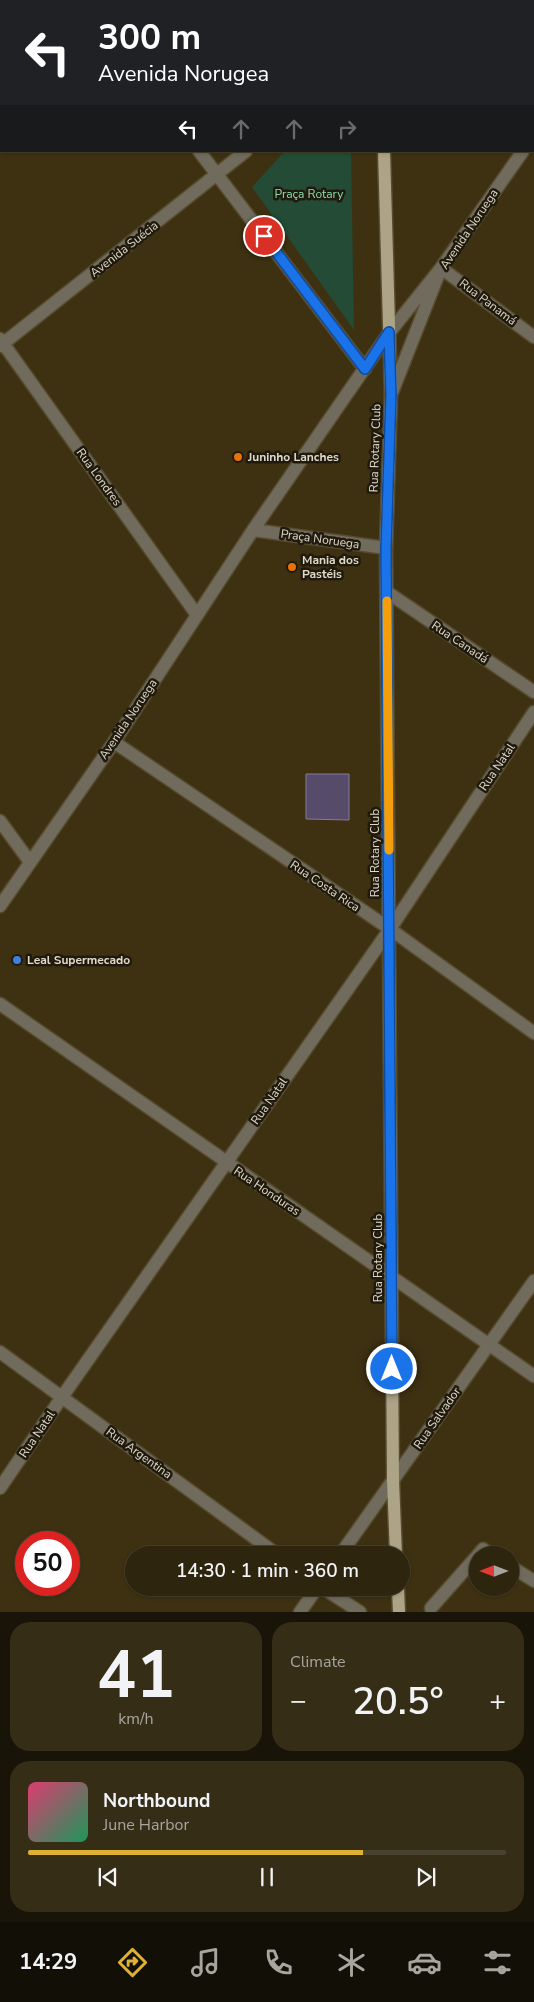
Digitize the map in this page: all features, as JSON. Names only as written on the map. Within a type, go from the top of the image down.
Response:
[{"type":"main road","name":"Rua Rotary Club","points":[[384,152],[391,395],[386,548],[393,1480],[396,1546]]},
{"type":"main road","points":[[398,1596],[399,1612]]},
{"type":"street","points":[[200,152],[365,369]]},
{"type":"street","name":"Avenida Suécia","points":[[1,343],[217,176],[245,152]]},
{"type":"street","name":"Avenida Noruega","points":[[0,906],[114,742],[253,530],[389,332],[441,268],[522,152]]},
{"type":"street","name":"Avenida Noruega","points":[[391,395],[441,268]]},
{"type":"street","name":"Rua Panamá","points":[[441,268],[534,337]]},
{"type":"street","name":"Rua Londres","points":[[1,343],[197,615]]},
{"type":"street","name":"Praça Noruega","points":[[253,530],[386,548]]},
{"type":"street","name":"Rua Canadá","points":[[387,592],[534,692]]},
{"type":"street","name":"Rua Natal","points":[[0,1488],[225,1163],[390,930],[534,712]]},
{"type":"street","name":"Rua Costa Rica","points":[[114,742],[390,930],[534,1033]]},
{"type":"street","points":[[0,821],[30,862]]},
{"type":"street","name":"Rua Honduras","points":[[0,1004],[225,1163],[392,1276],[534,1376]]},
{"type":"street","name":"Rua Salvador","points":[[346,1546],[534,1281]]},
{"type":"street","name":"Rua Argentina","points":[[0,1352],[266,1546]]},
{"type":"street","points":[[431,1608],[469,1565]]},
{"type":"street","points":[[519,1572],[534,1581]]},
{"type":"street","points":[[300,1612],[311,1596]]},
{"type":"street","points":[[335,1596],[360,1612]]},
{"type":"green space","name":"Praça Rotary","points":[[284,152],[351,152],[354,330],[252,187]]},
{"type":"building","points":[[306,774],[349,774],[349,820],[306,819]]},
{"type":"slow traffic","points":[[387,601],[389,850]]},
{"type":"place","name":"Juninho Lanches","points":[[238,457]]},
{"type":"place","name":"Mania dos Pastéis","points":[[292,567]]},
{"type":"place","name":"Leal Supermecado","points":[[17,960]]},
{"type":"route","points":[[264,236],[365,369],[389,332],[391,395],[386,548],[392,1369]]}]
